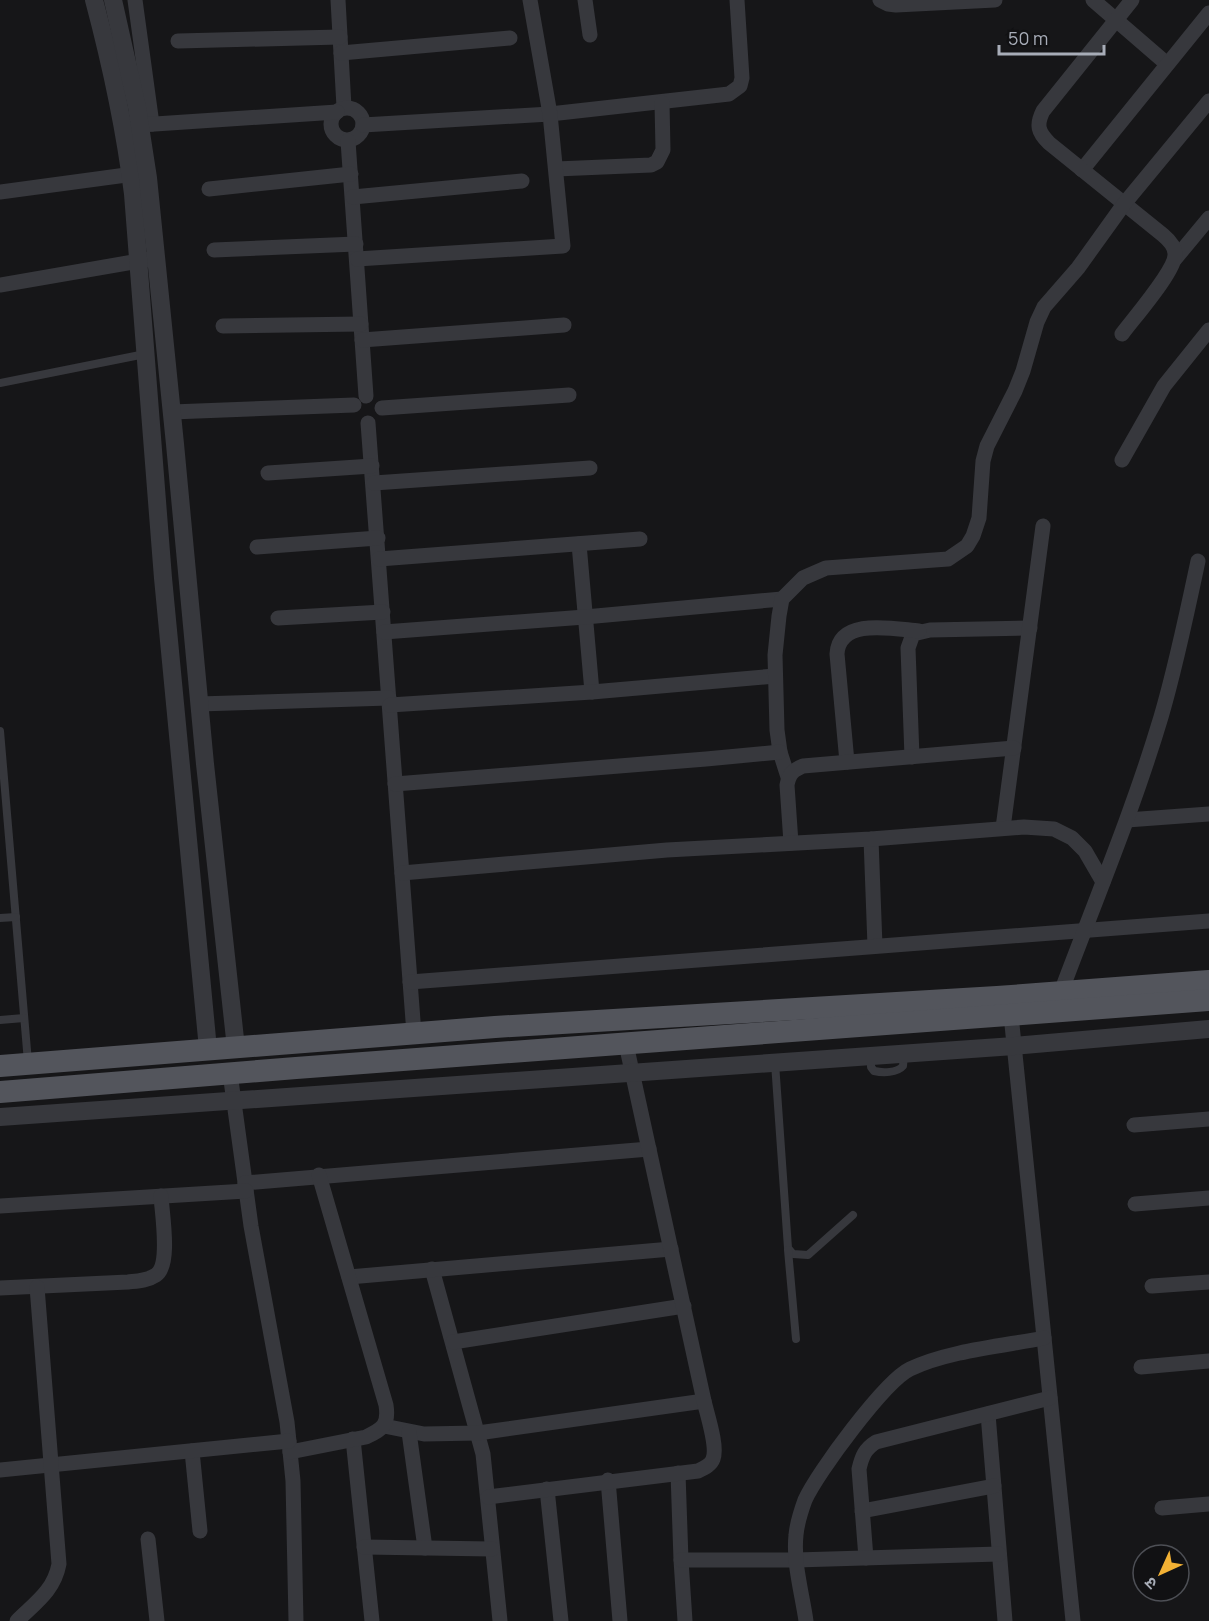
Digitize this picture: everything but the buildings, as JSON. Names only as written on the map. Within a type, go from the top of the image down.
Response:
[{"type":"main road","points":[[0,1066],[414,1034],[1209,981]]},
{"type":"main road","points":[[0,1092],[1209,1000]]},
{"type":"main road","points":[[222,1048],[226,1074]]},
{"type":"street","points":[[94,0],[139,174],[148,260],[172,412],[199,704],[222,1048]]},
{"type":"street","points":[[113,0],[146,125]]},
{"type":"street","points":[[135,0],[146,125],[139,174]]},
{"type":"street","points":[[338,0],[341,53],[340,110],[332,119],[332,129],[339,138],[348,141],[358,136],[363,124]]},
{"type":"street","points":[[214,250],[356,251],[563,246],[550,114],[530,0]]},
{"type":"street","points":[[585,0],[590,35]]},
{"type":"street","points":[[363,124],[550,114],[729,94],[740,86],[742,78],[737,0]]},
{"type":"street","points":[[880,0],[896,5],[995,0]]},
{"type":"street","points":[[1093,0],[1167,64]]},
{"type":"street","points":[[1131,0],[1043,111],[1038,121],[1038,128],[1043,137],[1171,243],[1176,251],[1175,259]]},
{"type":"street","points":[[1082,170],[1209,13]]},
{"type":"street","points":[[178,41],[340,37]]},
{"type":"street","points":[[341,53],[510,38]]},
{"type":"street","points":[[791,843],[788,777],[780,752],[777,730],[776,676],[778,626],[782,599],[802,578],[820,570],[948,559],[967,546],[979,518],[983,461],[987,446],[1016,391],[1037,322],[1044,307],[1078,268],[1124,204],[1209,100]]},
{"type":"street","points":[[555,169],[651,165],[657,162],[663,150],[662,103]]},
{"type":"street","points":[[146,125],[340,110],[355,110],[363,124]]},
{"type":"street","points":[[172,412],[360,400],[377,398],[382,408],[378,418],[362,423],[353,411],[360,400],[362,332],[348,141]]},
{"type":"street","points":[[0,192],[139,174]]},
{"type":"street","points":[[209,189],[351,174]]},
{"type":"street","points":[[353,197],[522,181]]},
{"type":"street","points":[[1122,334],[1171,268],[1175,259],[1209,218]]},
{"type":"street","points":[[0,285],[148,260]]},
{"type":"street","points":[[148,260],[146,354],[163,578],[222,1048]]},
{"type":"street","points":[[223,326],[362,332],[564,325]]},
{"type":"street","points":[[1122,460],[1164,386],[1204,346],[1209,330]]},
{"type":"street","points":[[382,408],[569,394]]},
{"type":"street","points":[[368,423],[414,1034]]},
{"type":"street","points":[[268,473],[372,466]]},
{"type":"street","points":[[374,483],[590,468]]},
{"type":"street","points":[[1003,828],[1043,526]]},
{"type":"street","points":[[257,547],[378,538]]},
{"type":"street","points":[[379,559],[640,539]]},
{"type":"street","points":[[579,544],[592,692]]},
{"type":"street","points":[[1060,992],[1127,820],[1161,718],[1198,561]]},
{"type":"street","points":[[384,632],[585,618],[782,599]]},
{"type":"street","points":[[278,618],[383,612]]},
{"type":"street","points":[[847,762],[837,654],[838,642],[846,634],[866,628],[919,631],[1030,628]]},
{"type":"street","points":[[912,757],[908,648],[913,634],[919,631]]},
{"type":"street","points":[[199,704],[389,701],[592,692],[776,676]]},
{"type":"street","points":[[788,777],[794,769],[803,766],[1014,748]]},
{"type":"street","points":[[396,784],[780,752]]},
{"type":"street","points":[[1127,820],[1209,814]]},
{"type":"street","points":[[402,873],[667,850],[871,839],[1024,827],[1054,829],[1072,838],[1085,851],[1102,882]]},
{"type":"street","points":[[871,839],[875,946]]},
{"type":"street","points":[[410,982],[1209,921]]},
{"type":"street","points":[[1011,1015],[1073,1621]]},
{"type":"street","points":[[0,1117],[1014,1046],[1209,1029]]},
{"type":"street","points":[[488,1497],[608,1480],[698,1471],[707,1467],[713,1458],[714,1448],[626,1044]]},
{"type":"street","points":[[226,1074],[234,1102],[245,1187],[290,1446],[296,1621]]},
{"type":"street","points":[[1134,1125],[1209,1119]]},
{"type":"street","points":[[0,1206],[161,1196],[319,1176],[649,1149]]},
{"type":"street","points":[[0,1470],[192,1451],[290,1446],[353,1439],[372,1434],[384,1426],[388,1417],[386,1406],[319,1176]]},
{"type":"street","points":[[0,1288],[147,1280],[157,1274],[163,1266],[161,1196]]},
{"type":"street","points":[[1135,1204],[1209,1198]]},
{"type":"street","points":[[349,1277],[671,1249]]},
{"type":"street","points":[[432,1269],[483,1454],[500,1621]]},
{"type":"street","points":[[1152,1286],[1209,1282]]},
{"type":"street","points":[[17,1621],[50,1588],[57,1578],[59,1564],[37,1287]]},
{"type":"street","points":[[453,1342],[684,1306]]},
{"type":"street","points":[[806,1621],[796,1560],[799,1517],[806,1498],[843,1443],[893,1381],[908,1370],[943,1358],[1044,1338]]},
{"type":"street","points":[[1141,1367],[1209,1361]]},
{"type":"street","points":[[866,1558],[859,1469],[867,1448],[876,1442],[1050,1398]]},
{"type":"street","points":[[384,1426],[424,1434],[478,1433],[704,1401]]},
{"type":"street","points":[[988,1414],[1005,1621]]},
{"type":"street","points":[[409,1432],[425,1548]]},
{"type":"street","points":[[353,1439],[372,1621]]},
{"type":"street","points":[[192,1451],[200,1531]]},
{"type":"street","points":[[678,1473],[685,1621]]},
{"type":"street","points":[[608,1480],[620,1621]]},
{"type":"street","points":[[862,1511],[994,1486]]},
{"type":"street","points":[[547,1489],[561,1621]]},
{"type":"street","points":[[1162,1508],[1209,1504]]},
{"type":"street","points":[[148,1539],[157,1621]]},
{"type":"street","points":[[364,1547],[492,1549]]},
{"type":"street","points":[[681,1560],[796,1560],[999,1554]]},
{"type":"lane","points":[[0,383],[146,354]]},
{"type":"lane","points":[[0,731],[28,1064]]},
{"type":"lane","points":[[0,918],[16,917]]},
{"type":"lane","points":[[0,1020],[24,1018]]},
{"type":"lane","points":[[775,1061],[796,1339]]},
{"type":"lane","points":[[788,1248],[793,1254],[808,1255],[853,1215]]}]
